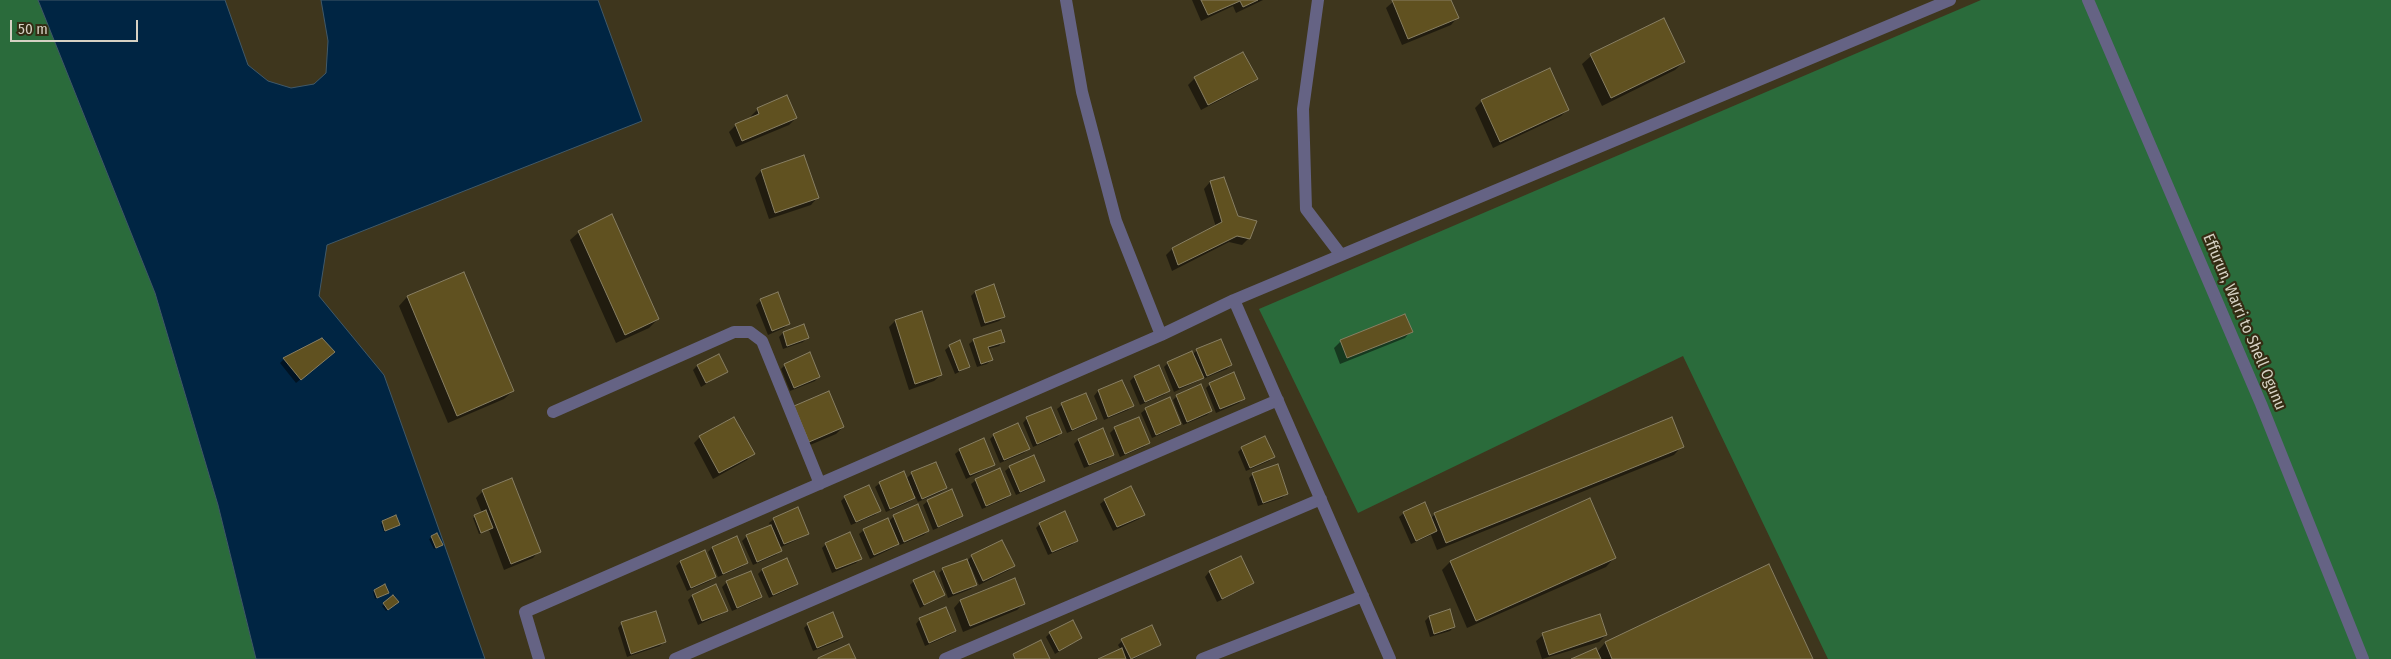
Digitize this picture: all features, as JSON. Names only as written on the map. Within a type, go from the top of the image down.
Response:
[{"type":"street","points":[[1066,0],[1082,92],[1116,221],[1161,335]]},
{"type":"street","points":[[1318,0],[1303,110],[1306,209],[1341,255]]},
{"type":"street","points":[[539,659],[525,612],[1161,335],[1234,300],[1950,0]]},
{"type":"street","name":"Effurun, Warri to Shell Ogunu","points":[[2088,0],[2261,404],[2363,659]]},
{"type":"street","points":[[1234,300],[1390,659]]},
{"type":"street","points":[[553,412],[734,332],[750,332],[762,341],[820,484]]},
{"type":"street","points":[[675,659],[1278,400]]},
{"type":"street","points":[[945,659],[1320,499]]},
{"type":"street","points":[[1202,659],[1363,596]]},
{"type":"green space","points":[[0,0],[38,0],[155,293],[218,505],[256,659],[0,659]]},
{"type":"green space","points":[[1981,0],[2391,0],[2391,659],[1828,659],[1683,356],[1358,513],[1259,309]]},
{"type":"water","points":[[38,0],[225,0],[248,65],[268,81],[291,88],[314,84],[326,73],[328,41],[321,0],[598,0],[642,121],[327,245],[319,296],[384,375],[485,659],[256,659],[218,505],[155,293]]},
{"type":"building","points":[[1201,0],[1258,0],[1243,7],[1240,1],[1208,15]]},
{"type":"building","points":[[1392,0],[1451,0],[1459,18],[1408,39]]},
{"type":"building","points":[[1664,18],[1685,62],[1611,98],[1590,54]]},
{"type":"building","points":[[1243,52],[1258,79],[1208,105],[1194,77]]},
{"type":"building","points":[[1550,68],[1569,110],[1500,142],[1481,100]]},
{"type":"building","points":[[787,95],[797,118],[742,141],[735,124],[759,114],[757,108]]},
{"type":"building","points":[[804,155],[819,198],[775,213],[761,170]]},
{"type":"building","points":[[1224,177],[1238,216],[1257,221],[1250,239],[1237,236],[1178,265],[1172,248],[1222,222],[1210,181]]},
{"type":"building","points":[[612,214],[659,319],[625,335],[578,231]]},
{"type":"building","points":[[464,272],[514,391],[457,416],[407,296]]},
{"type":"building","points":[[994,284],[1005,317],[985,323],[975,291]]},
{"type":"building","points":[[778,292],[790,324],[772,331],[760,299]]},
{"type":"building","points":[[922,311],[942,375],[915,384],[895,320]]},
{"type":"building","points":[[1405,314],[1413,332],[1347,358],[1340,340]]},
{"type":"building","points":[[804,324],[809,338],[787,346],[783,332]]},
{"type":"building","points":[[1001,330],[1005,342],[988,347],[993,360],[981,364],[973,339]]},
{"type":"building","points":[[322,338],[335,352],[301,380],[283,358]]},
{"type":"building","points":[[1221,339],[1232,365],[1207,376],[1196,349]]},
{"type":"building","points":[[960,340],[970,367],[959,371],[949,345]]},
{"type":"building","points":[[1192,351],[1204,378],[1179,388],[1167,362]]},
{"type":"building","points":[[810,352],[820,377],[794,388],[784,364]]},
{"type":"building","points":[[719,354],[728,372],[706,383],[697,365]]},
{"type":"building","points":[[1159,365],[1170,391],[1145,402],[1134,376]]},
{"type":"building","points":[[1234,372],[1245,399],[1220,409],[1209,383]]},
{"type":"building","points":[[1122,380],[1134,406],[1108,417],[1098,390]]},
{"type":"building","points":[[1201,384],[1212,411],[1187,422],[1176,395]]},
{"type":"building","points":[[829,391],[844,427],[809,442],[794,406]]},
{"type":"building","points":[[1086,393],[1097,419],[1072,430],[1061,403]]},
{"type":"building","points":[[1170,397],[1181,424],[1156,435],[1145,408]]},
{"type":"building","points":[[1051,407],[1062,433],[1037,444],[1026,417]]},
{"type":"building","points":[[734,417],[755,454],[719,473],[699,436]]},
{"type":"building","points":[[1139,417],[1150,443],[1125,454],[1114,427]]},
{"type":"building","points":[[1672,417],[1684,447],[1446,543],[1434,513]]},
{"type":"building","points":[[1018,423],[1030,449],[1004,460],[993,434]]},
{"type":"building","points":[[1103,428],[1114,455],[1089,465],[1078,439]]},
{"type":"building","points":[[1265,436],[1275,457],[1250,468],[1241,447]]},
{"type":"building","points":[[984,438],[995,465],[970,475],[959,449]]},
{"type":"building","points":[[1034,455],[1045,481],[1020,492],[1009,466]]},
{"type":"building","points":[[936,462],[947,488],[922,499],[911,472]]},
{"type":"building","points":[[1278,464],[1288,494],[1263,503],[1252,473]]},
{"type":"building","points":[[1000,468],[1011,495],[986,506],[975,479]]},
{"type":"building","points":[[904,471],[915,498],[890,509],[879,482]]},
{"type":"building","points":[[512,478],[541,552],[511,564],[482,490]]},
{"type":"building","points":[[869,485],[881,511],[856,522],[844,496]]},
{"type":"building","points":[[1131,486],[1145,515],[1117,527],[1104,499]]},
{"type":"building","points":[[952,489],[963,516],[938,527],[927,500]]},
{"type":"building","points":[[1590,498],[1616,558],[1476,621],[1450,561]]},
{"type":"building","points":[[1425,502],[1437,531],[1416,541],[1403,512]]},
{"type":"building","points":[[918,504],[929,531],[904,542],[893,515]]},
{"type":"building","points":[[798,507],[809,534],[784,544],[773,518]]},
{"type":"building","points":[[486,510],[493,528],[481,533],[474,515]]},
{"type":"building","points":[[1065,511],[1078,541],[1052,552],[1039,523]]},
{"type":"building","points":[[396,515],[400,525],[385,531],[382,521]]},
{"type":"building","points":[[888,518],[899,544],[874,555],[863,529]]},
{"type":"building","points":[[771,525],[782,551],[757,562],[746,535]]},
{"type":"building","points":[[850,532],[862,559],[836,569],[825,543]]},
{"type":"building","points":[[437,533],[443,545],[436,548],[431,536]]},
{"type":"building","points":[[737,536],[748,563],[723,574],[712,547]]},
{"type":"building","points":[[1002,540],[1015,566],[983,581],[971,555]]},
{"type":"building","points":[[705,550],[716,577],[691,588],[680,561]]},
{"type":"building","points":[[1241,556],[1254,583],[1222,599],[1209,571]]},
{"type":"building","points":[[787,558],[798,584],[773,595],[762,569]]},
{"type":"building","points":[[967,559],[977,585],[953,594],[942,568]]},
{"type":"building","points":[[1769,564],[1813,659],[1612,659],[1605,642]]},
{"type":"building","points":[[751,571],[762,597],[737,608],[726,581]]},
{"type":"building","points":[[934,571],[945,595],[924,605],[913,580]]},
{"type":"building","points":[[1015,578],[1025,604],[970,626],[960,600]]},
{"type":"building","points":[[385,584],[389,593],[377,598],[374,590]]},
{"type":"building","points":[[716,584],[728,611],[702,621],[692,595]]},
{"type":"building","points":[[393,595],[399,602],[388,610],[383,603]]},
{"type":"building","points":[[946,607],[956,631],[929,643],[919,618]]},
{"type":"building","points":[[1450,609],[1455,627],[1434,634],[1429,616]]},
{"type":"building","points":[[656,611],[666,642],[631,654],[621,622]]},
{"type":"building","points":[[833,612],[843,637],[817,648],[807,623]]},
{"type":"building","points":[[1600,614],[1607,635],[1549,655],[1542,633]]},
{"type":"building","points":[[1073,620],[1082,638],[1059,651],[1049,632]]},
{"type":"building","points":[[1152,625],[1161,645],[1131,659],[1121,639]]},
{"type":"building","points":[[1041,640],[1050,659],[1015,659],[1013,654]]},
{"type":"building","points":[[849,644],[856,659],[818,659],[818,658]]},
{"type":"building","points":[[1122,648],[1126,659],[1098,659]]},
{"type":"building","points":[[1596,648],[1601,659],[1571,659]]}]
